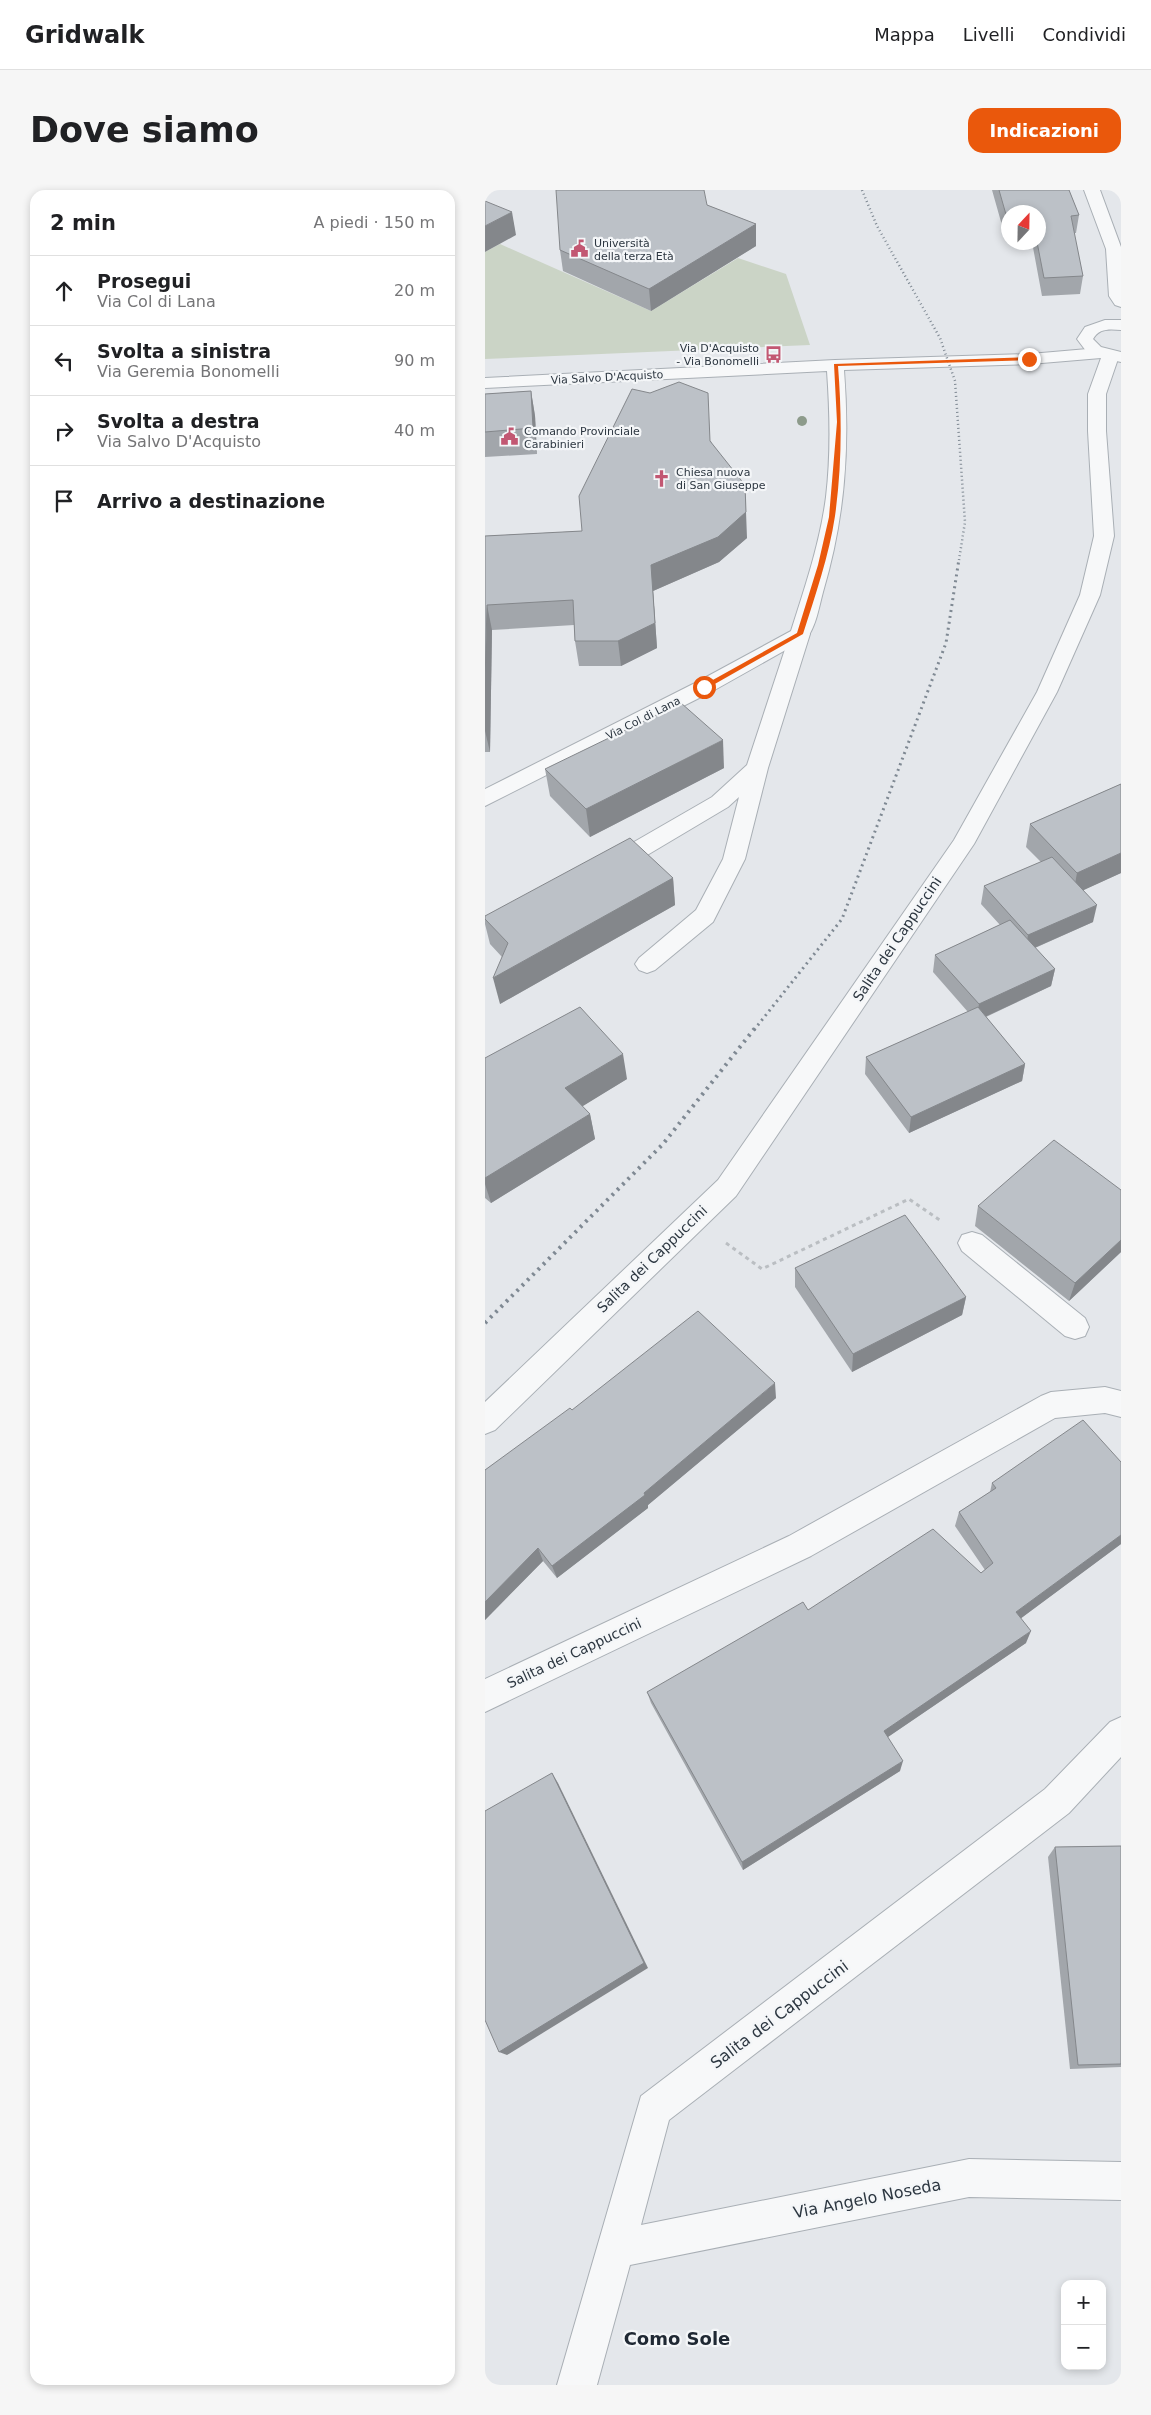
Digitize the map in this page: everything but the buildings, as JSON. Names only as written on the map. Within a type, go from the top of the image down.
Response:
[{"type":"street","points":[[1093,190],[1114,249],[1119,299],[1090,333],[1091,349],[1110,356]]},
{"type":"street","name":"Via Salvo D'Acquisto","points":[[1029,359],[1111,324],[1121,325]]},
{"type":"street","name":"Via Salvo D'Acquisto","points":[[485,383],[835,365],[1110,356]]},
{"type":"street","name":"Salita dei Cappuccini","points":[[485,1421],[727,1188],[963,844],[1047,692],[1090,595],[1104,536],[1097,431],[1097,394],[1110,356]]},
{"type":"street","points":[[647,964],[705,916],[733,859],[757,768],[821,565],[832,517],[839,422],[835,365]]},
{"type":"street","name":"Via Col di Lana","points":[[485,798],[704,687],[800,634]]},
{"type":"street","points":[[593,876],[720,802],[757,768]]},
{"type":"street","points":[[972,1243],[1075,1327]]},
{"type":"street","name":"Salita dei Cappuccini","points":[[485,1696],[800,1546],[1051,1404],[1105,1400],[1121,1404]]},
{"type":"street","name":"Salita dei Cappuccini","points":[[577,2385],[654,2109],[1057,1801],[1121,1733]]},
{"type":"street","name":"Via Angelo Noseda","points":[[615,2249],[969,2178],[1121,2182]]},
{"type":"path","points":[[763,1269],[909,1199]]},
{"type":"green space","points":[[500,244],[651,311],[738,258],[786,274],[810,345],[485,359],[485,252]]},
{"type":"railway","points":[[862,190],[877,226],[940,338],[955,381],[965,522],[959,560]]},
{"type":"railway","points":[[754,1030],[842,919],[946,643],[959,559]]},
{"type":"railway","points":[[485,1323],[663,1144],[755,1028]]},
{"type":"place","name":"Università della terza Età","points":[[580,249]]},
{"type":"place","name":"Via D'Acquisto - Via Bonomelli","points":[[773,354]]},
{"type":"place","name":"Comando Provinciale Carabinieri","points":[[510,437]]},
{"type":"place","name":"Chiesa nuova di San Giuseppe","points":[[662,478]]},
{"type":"district","name":"Como Sole","points":[[677,2339]]},
{"type":"route","points":[[704,687],[800,634],[821,565],[832,517],[837,472],[839,422],[835,365],[1029,359]]}]
